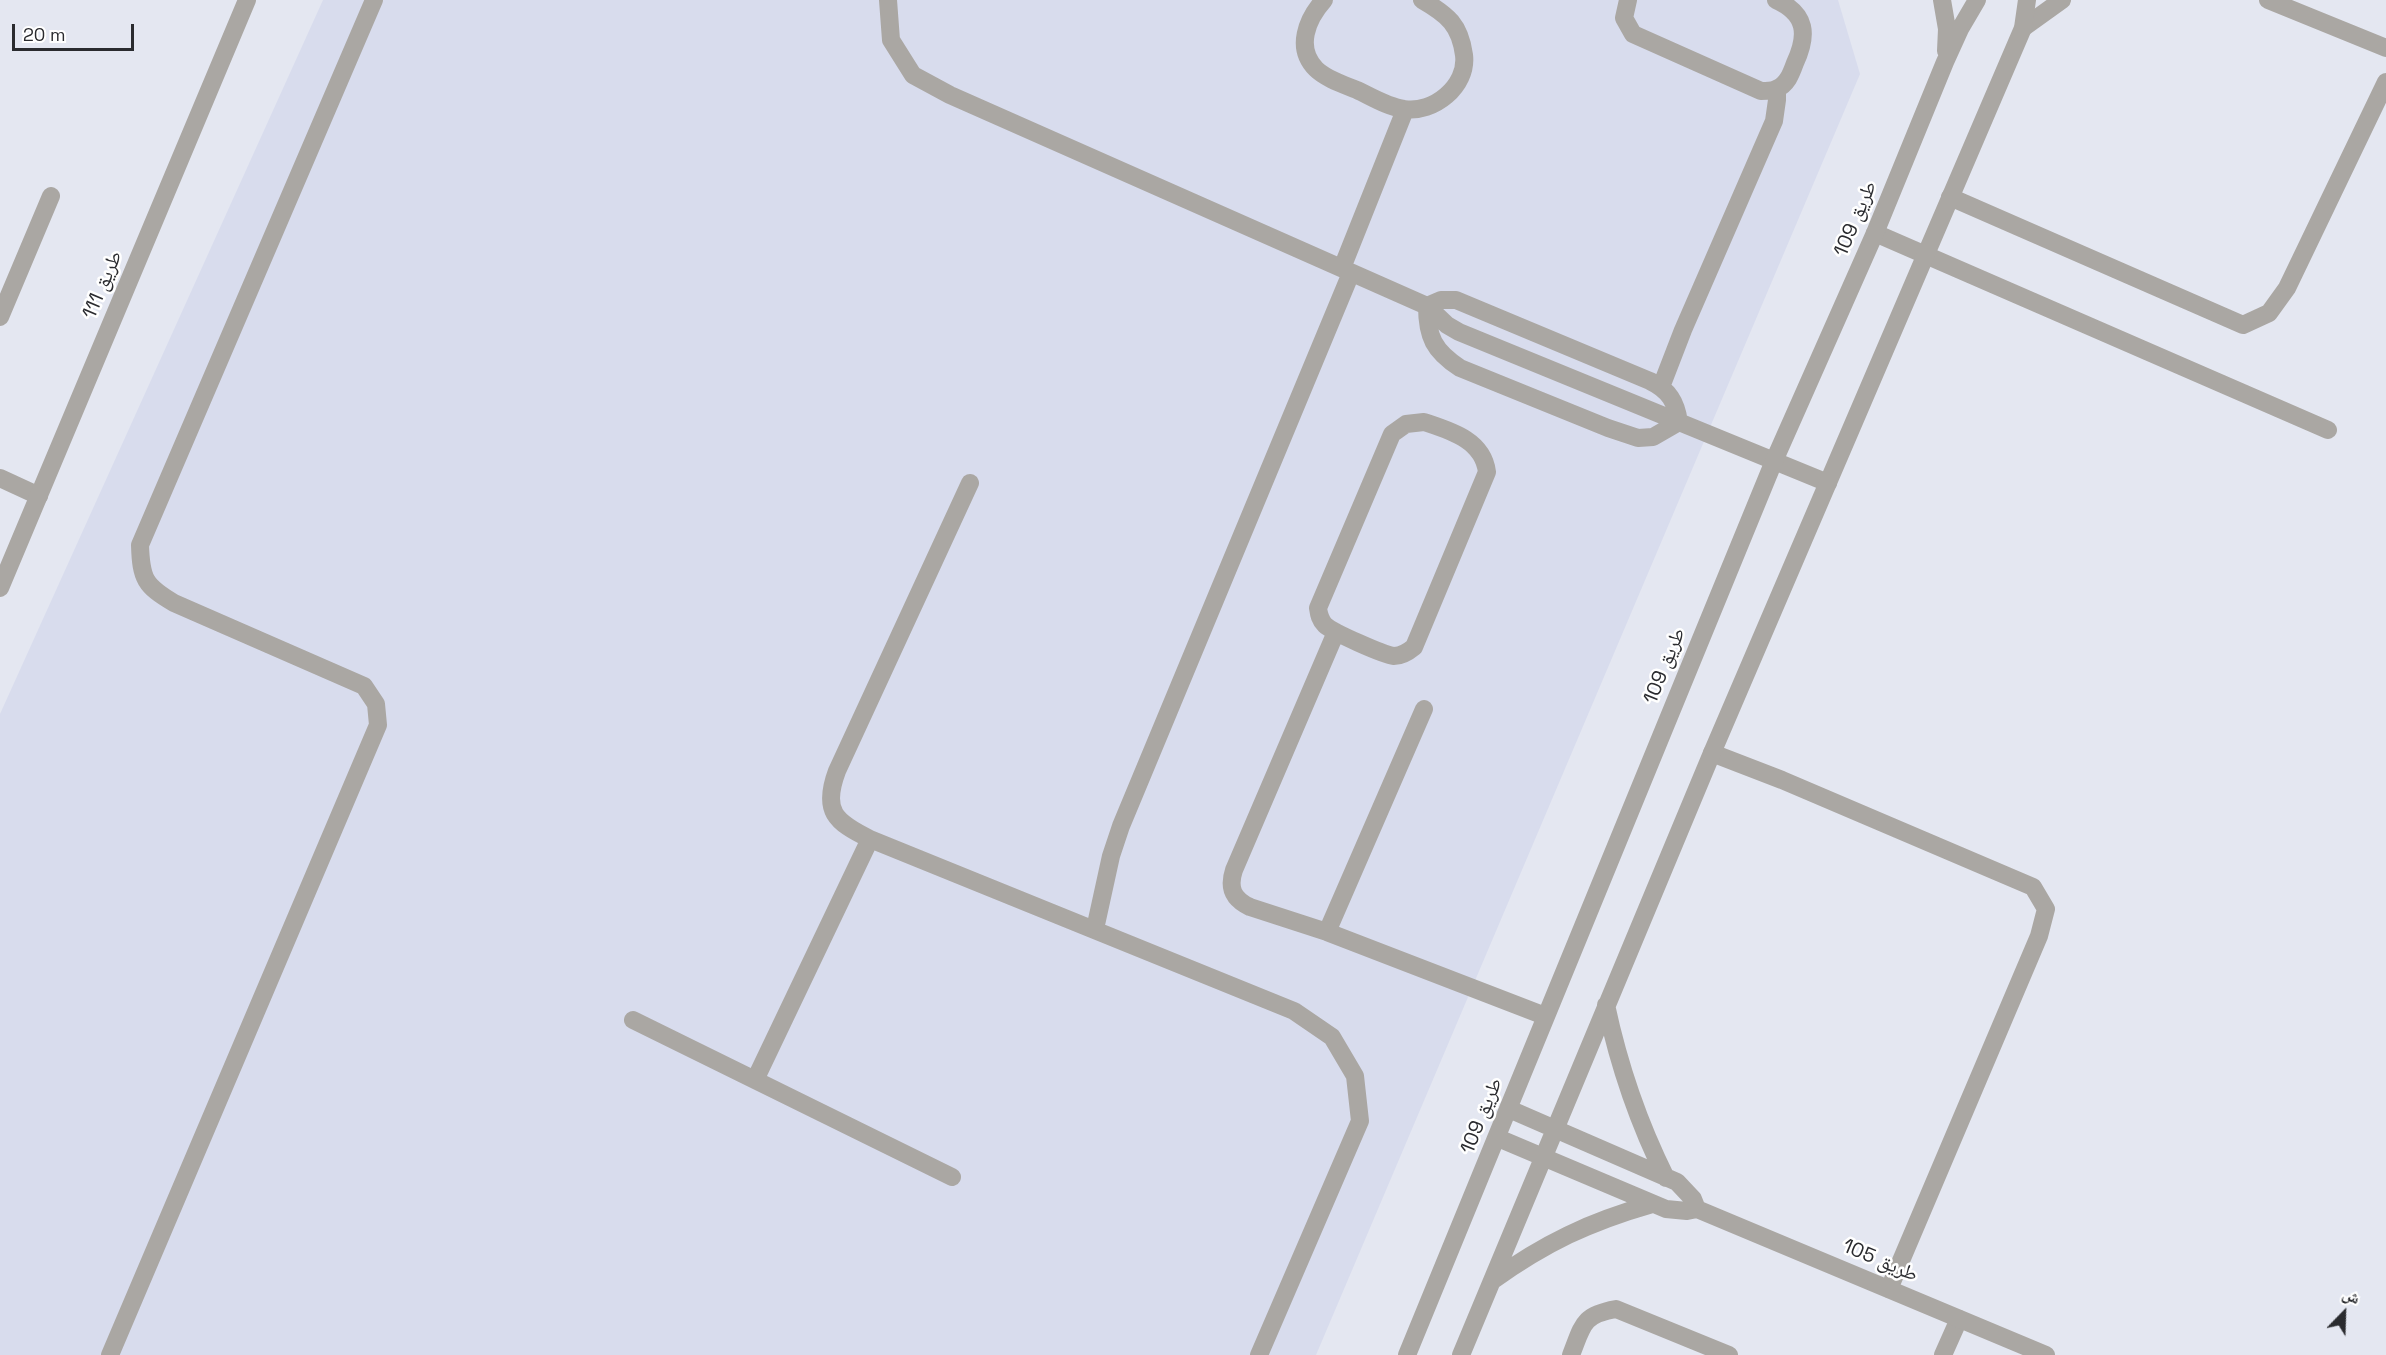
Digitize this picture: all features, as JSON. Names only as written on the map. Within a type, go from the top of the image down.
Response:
[{"type":"street","name":"طريق 111","points":[[0,588],[247,0]]},
{"type":"street","points":[[110,1355],[378,725],[376,704],[364,686],[174,603],[153,591],[141,570],[140,545],[374,0]]},
{"type":"street","points":[[888,0],[891,40],[913,75],[950,95],[1427,306],[1447,325],[1459,332],[1828,483]]},
{"type":"street","points":[[1324,0],[1305,30],[1305,51],[1317,69],[1335,80],[1405,110],[1426,108],[1445,98],[1459,81],[1465,61],[1462,39],[1452,21],[1422,0]]},
{"type":"street","points":[[1628,0],[1624,18],[1633,34],[1761,91],[1777,89],[1789,80],[1802,48],[1804,34],[1801,21],[1792,9],[1776,0]]},
{"type":"street","points":[[1942,0],[1947,29],[1945,62]]},
{"type":"street","name":"طريق 109","points":[[1407,1355],[1774,461],[1875,233],[1945,62],[1960,28],[1977,0]]},
{"type":"street","points":[[1461,1355],[1605,1005],[2023,28],[2027,0]]},
{"type":"street","points":[[2023,28],[2062,0]]},
{"type":"street","points":[[2272,1],[2386,48]]},
{"type":"street","points":[[1950,197],[2242,325],[2269,313],[2287,288],[2386,82]]},
{"type":"street","points":[[1661,387],[1774,121],[1778,100],[1777,89]]},
{"type":"street","points":[[1095,929],[1111,856],[1121,826],[1347,270],[1405,110]]},
{"type":"street","points":[[0,317],[51,196]]},
{"type":"street","points":[[1875,233],[2328,430]]},
{"type":"street","points":[[1427,306],[1441,300],[1456,300],[1661,387],[1677,407],[1679,422]]},
{"type":"street","points":[[1427,306],[1427,325],[1433,342],[1444,357],[1460,368],[1638,438],[1653,437],[1679,422]]},
{"type":"street","points":[[1424,422],[1468,440],[1479,448],[1485,459],[1487,472],[1414,647],[1406,654],[1394,656],[1336,632],[1326,627],[1320,618],[1318,608],[1392,434],[1406,424],[1424,422]]},
{"type":"street","points":[[0,478],[39,496]]},
{"type":"street","points":[[970,483],[837,771],[830,791],[833,811],[846,827],[870,839],[1294,1011],[1332,1037],[1355,1076],[1360,1121],[1259,1355]]},
{"type":"street","points":[[1336,632],[1230,881],[1232,892],[1239,902],[1327,932],[1545,1016]]},
{"type":"street","points":[[1327,932],[1424,709]]},
{"type":"street","points":[[1712,753],[1782,780],[2032,888],[2046,909],[2039,936],[1889,1289]]},
{"type":"street","points":[[755,1080],[870,839]]},
{"type":"street","points":[[1605,1005],[1629,1094],[1666,1178]]},
{"type":"street","points":[[633,1020],[952,1177]]},
{"type":"street","points":[[1509,1109],[1677,1182],[1693,1198],[1697,1209]]},
{"type":"street","name":"طريق 105","points":[[1498,1138],[1652,1204],[1676,1211],[1697,1209],[2046,1355]]},
{"type":"street","points":[[1492,1281],[1528,1255],[1568,1233],[1609,1216],[1652,1204]]},
{"type":"street","points":[[1571,1355],[1582,1325],[1597,1312],[1616,1309],[1729,1355]]},
{"type":"street","points":[[1944,1355],[1959,1319]]},
{"type":"shaded area","points":[[323,0],[1838,0],[1860,74],[1316,1355],[0,1355],[0,714]]}]
